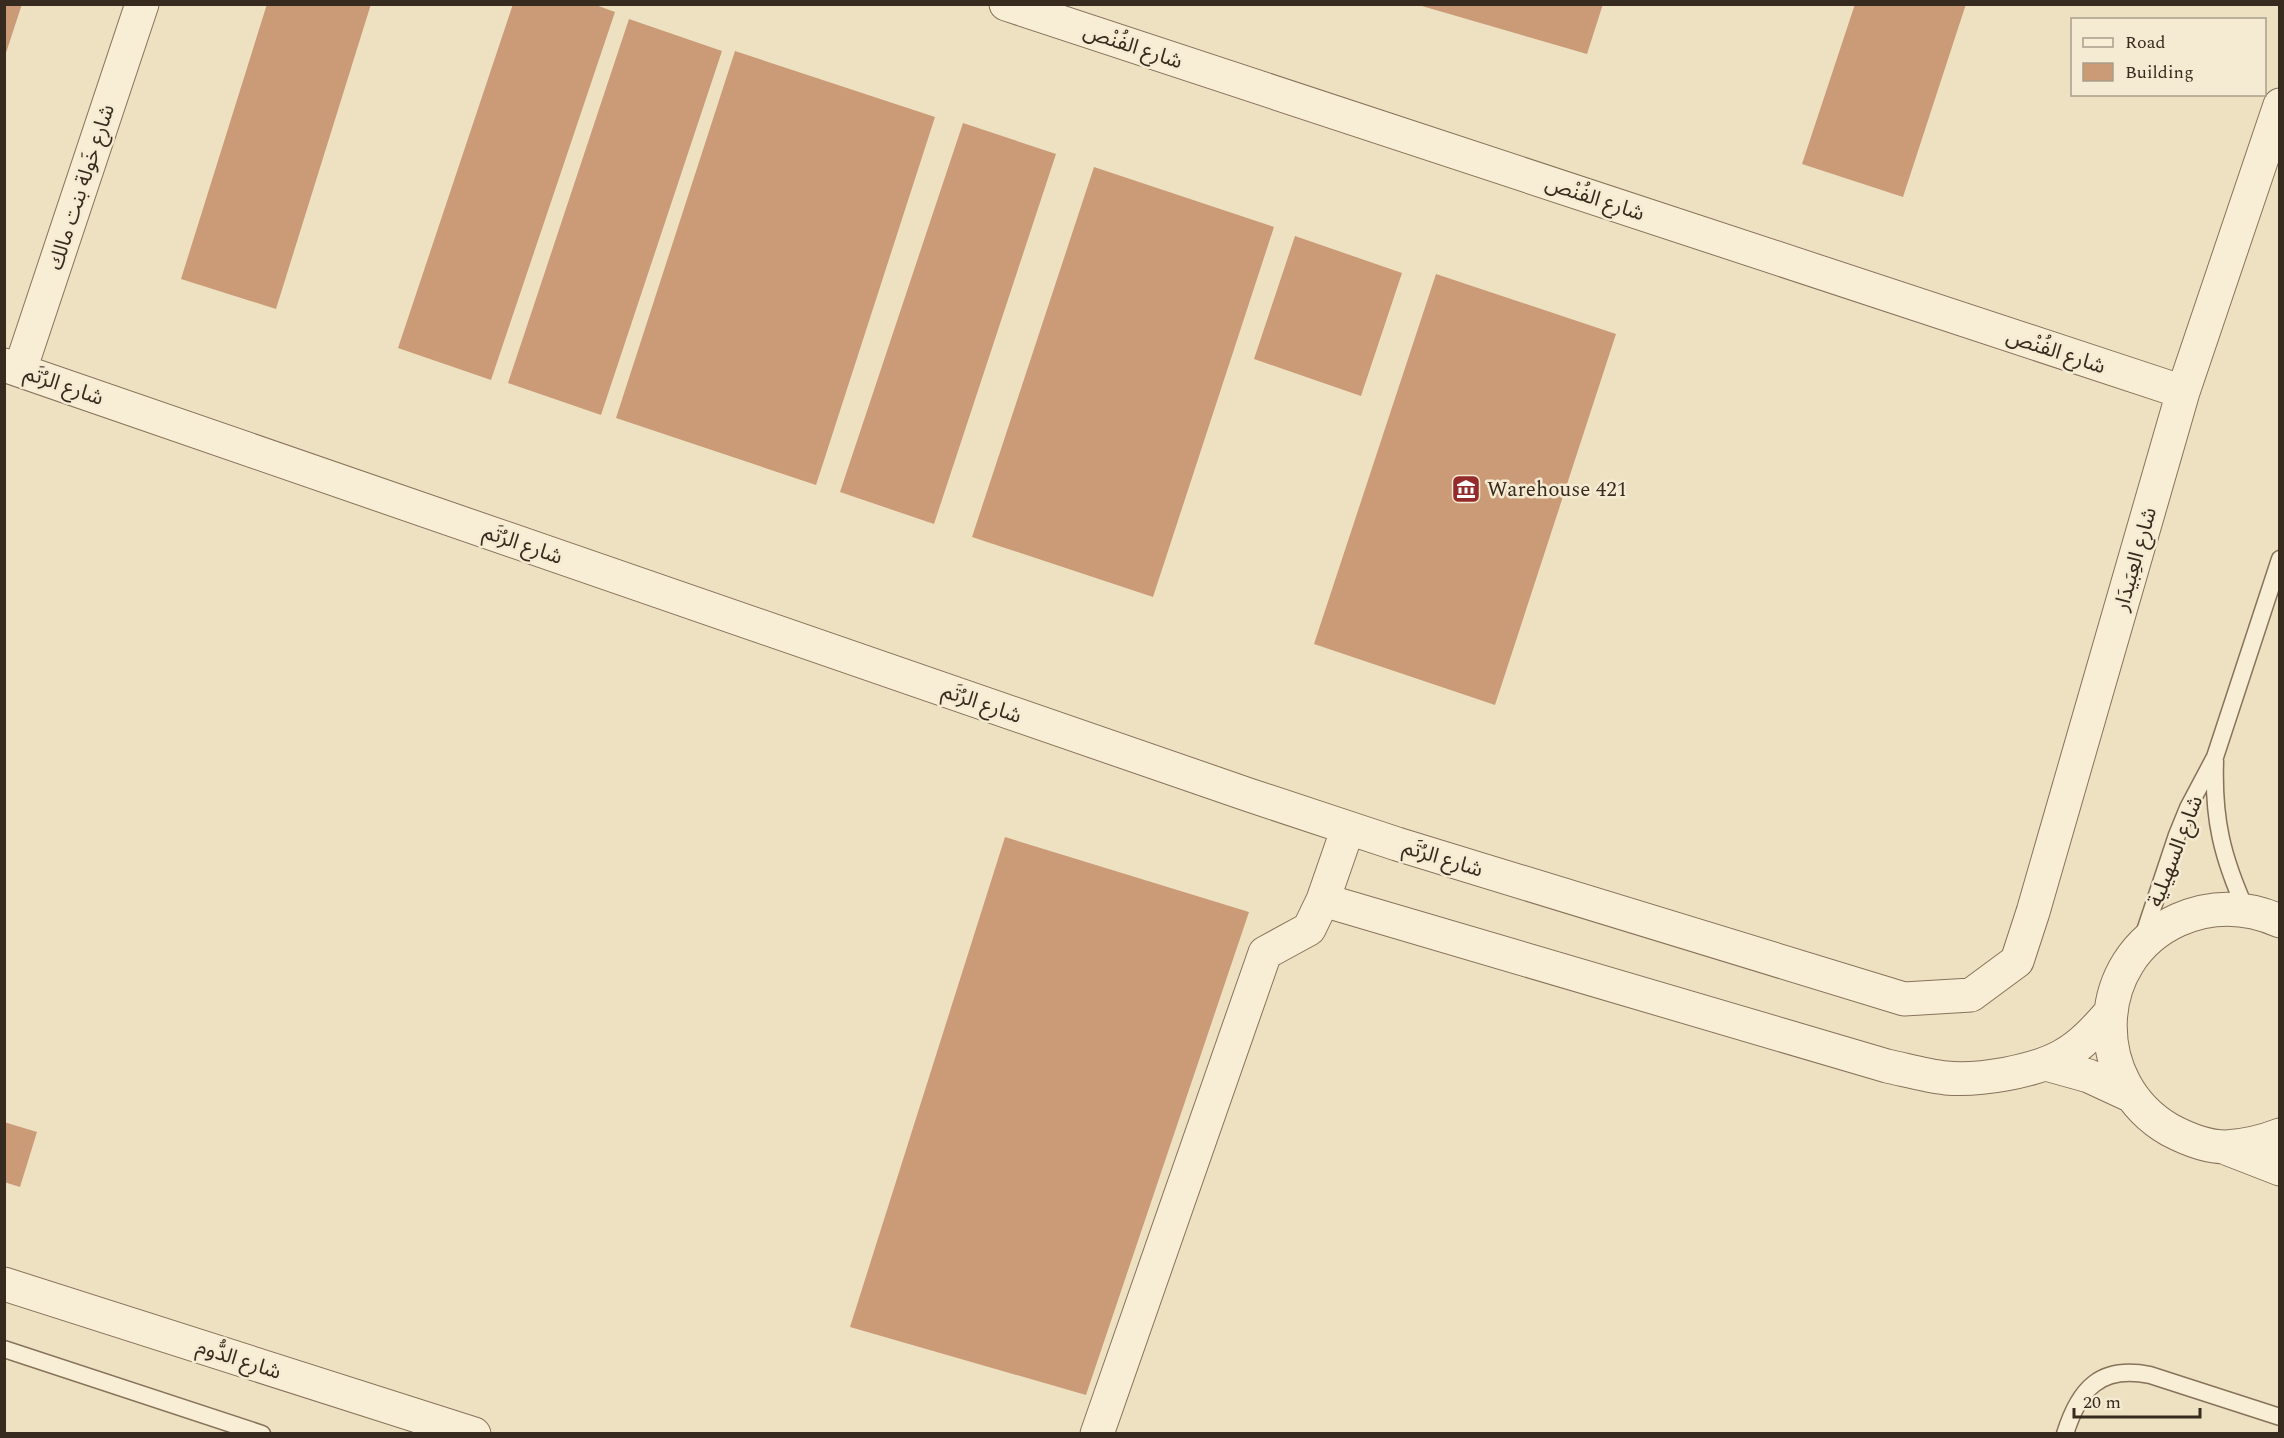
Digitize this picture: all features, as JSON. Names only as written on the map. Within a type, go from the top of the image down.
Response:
[{"type":"street","name":"شارع خَولة بنت مالك","points":[[12,367],[142,4]]},
{"type":"street","name":"شارع الفُنْص","points":[[1006,4],[2183,392]]},
{"type":"street","name":"شارع العِبَيدَار","points":[[1971,995],[2017,961],[2183,392],[2280,105]]},
{"type":"street","name":"شارع الرُتَم","points":[[12,367],[1348,828],[1904,999],[1971,995]]},
{"type":"street","points":[[1097,1434],[1265,953],[1309,928],[1323,900],[1348,828]]},
{"type":"street","points":[[1323,900],[1876,1063],[1947,1078],[1977,1077],[2046,1064],[2065,1055],[2081,1043],[2110,1013]]},
{"type":"street","points":[[2280,921],[2262,913],[2228,908],[2195,913],[2165,926],[2140,947],[2125,967],[2115,989],[2110,1013],[2110,1041],[2117,1070],[2130,1095],[2156,1122],[2188,1140],[2224,1147],[2280,1169]]},
{"type":"street","points":[[2046,1064],[2089,1076],[2130,1095]]},
{"type":"street","points":[[2224,1147],[2256,1144],[2280,1135]]},
{"type":"street","name":"شارع الدُّوم","points":[[4,1284],[474,1434]]},
{"type":"lane","name":"شارع السهيلية","points":[[2140,947],[2177,835],[2188,808],[2215,757],[2280,559]]},
{"type":"lane","name":"شارع السهيلية","points":[[2215,757],[2214,797],[2219,836],[2230,874],[2246,910]]},
{"type":"lane","points":[[4,1349],[262,1434]]},
{"type":"lane","points":[[2065,1434],[2071,1413],[2090,1386],[2118,1373],[2134,1372],[2150,1375],[2280,1417]]},
{"type":"building","points":[[4,4],[22,4],[5,56],[4,56]]},
{"type":"building","points":[[267,4],[371,4],[276,309],[181,279]]},
{"type":"building","points":[[513,4],[593,4],[615,12],[491,380],[398,348]]},
{"type":"building","points":[[1415,4],[1603,4],[1587,54]]},
{"type":"building","points":[[1855,4],[1966,4],[1903,197],[1802,164]]},
{"type":"building","points":[[629,19],[722,51],[601,415],[508,383]]},
{"type":"building","points":[[735,51],[935,117],[816,485],[616,418]]},
{"type":"building","points":[[963,123],[1056,154],[934,524],[840,492]]},
{"type":"building","points":[[1094,167],[1274,227],[1153,597],[972,537]]},
{"type":"building","points":[[1295,236],[1402,273],[1361,396],[1254,359]]},
{"type":"building","name":"Warehouse 421","points":[[1436,274],[1616,334],[1495,705],[1314,644]]},
{"type":"building","points":[[1005,837],[1249,912],[1086,1395],[850,1327]]},
{"type":"building","points":[[4,1122],[37,1132],[20,1187],[4,1182]]},
{"type":"place","name":"Warehouse 421","points":[[1466,489]]}]
